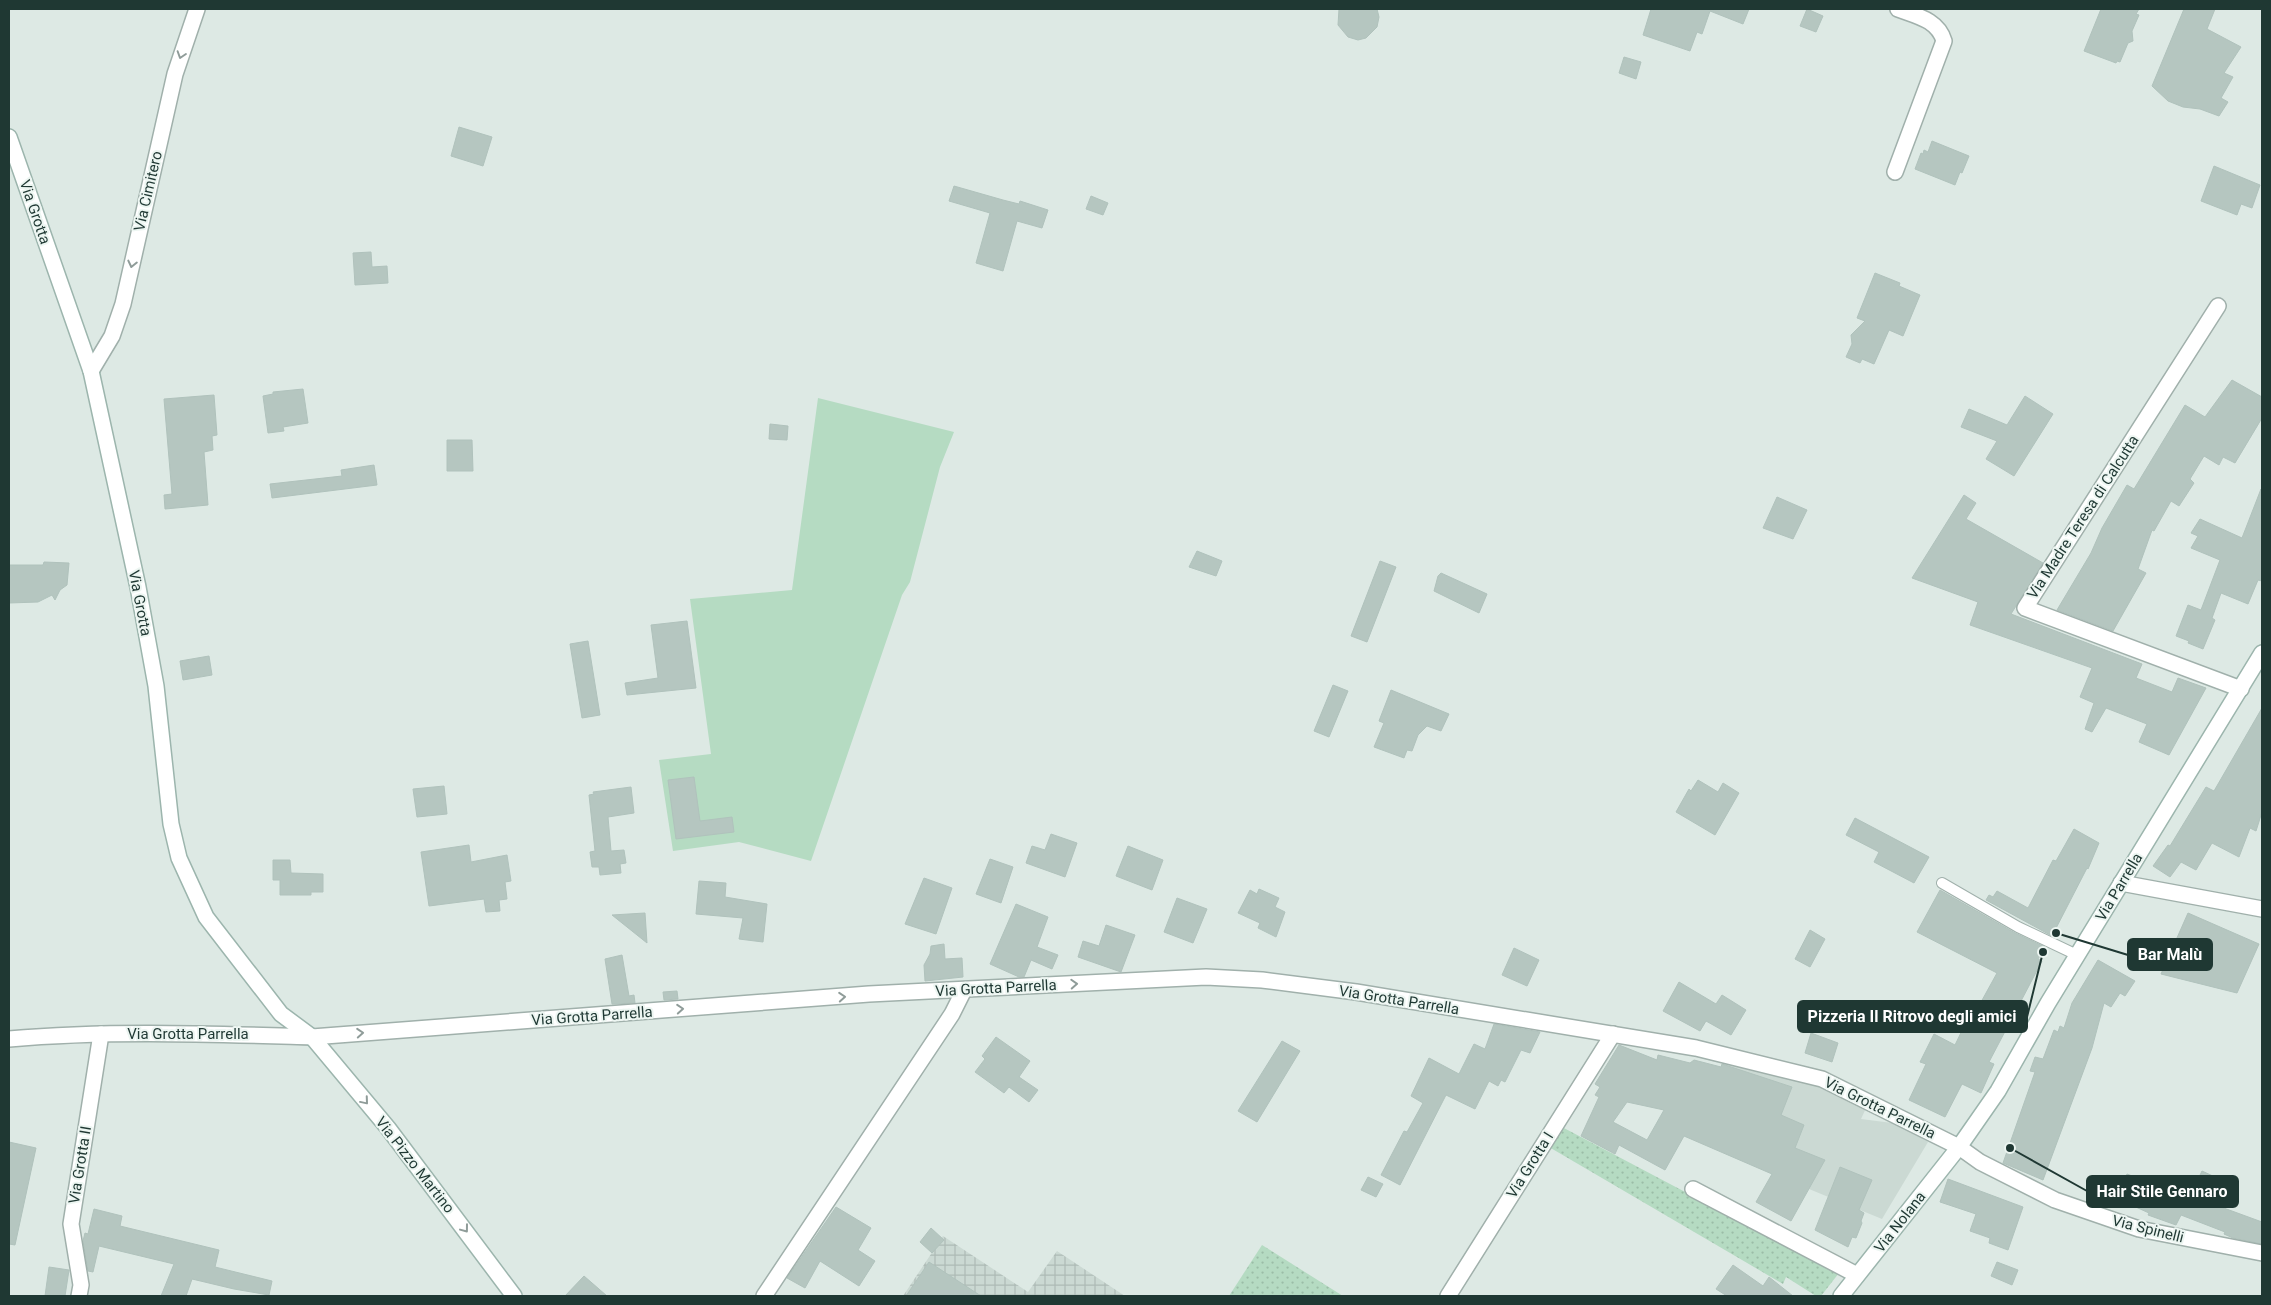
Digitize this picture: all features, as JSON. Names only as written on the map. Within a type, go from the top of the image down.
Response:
[{"type":"street","name":"Via Cimitero","points":[[91,371],[112,336],[122,304],[175,74],[197,9]]},
{"type":"street","points":[[1894,172],[1944,41],[1941,30],[1932,22],[1898,9]]},
{"type":"street","name":"Via Grotta","points":[[9,137],[91,371],[138,587],[156,686],[171,824],[179,858],[206,917],[280,1014],[312,1037]]},
{"type":"street","name":"Via Madre Teresa di Calcutta","points":[[2218,306],[2025,608],[2241,689]]},
{"type":"street","name":"Via Parrella","points":[[1959,1147],[1998,1091],[2121,883],[2262,653]]},
{"type":"street","points":[[2121,883],[2262,909]]},
{"type":"street","name":"Via Grotta Parrella","points":[[9,1039],[101,1034],[246,1034],[312,1037],[869,994],[1206,977],[1262,980],[1356,992],[1696,1048],[1822,1079],[1959,1147]]},
{"type":"street","points":[[764,1296],[952,1014],[964,990]]},
{"type":"street","name":"Via Grotta II","points":[[79,1296],[81,1285],[71,1224],[101,1034]]},
{"type":"street","name":"Via Grotta I","points":[[1448,1296],[1613,1034]]},
{"type":"street","name":"Via Pizzo Martino","points":[[312,1037],[388,1128],[514,1296]]},
{"type":"street","name":"Via Spinelli","points":[[1959,1147],[1980,1162],[2026,1187],[2106,1219],[2139,1229],[2262,1253]]},
{"type":"street","name":"Via Nolana","points":[[1841,1296],[1959,1147]]},
{"type":"street","points":[[1693,1189],[1857,1275]]},
{"type":"lane","points":[[1942,883],[2018,927],[2078,955]]},
{"type":"shaded area","points":[[1723,1058],[1819,1083],[1867,1106],[1861,1119],[1900,1124],[1928,1142],[1882,1219],[1809,1189],[1711,1119]]},
{"type":"shaded area","points":[[943,1236],[1028,1292],[1057,1251],[1125,1296],[903,1296]]},
{"type":"green space","points":[[818,398],[954,432],[940,467],[910,582],[902,595],[811,861],[739,842],[673,851],[659,760],[711,754],[690,599],[792,590]]},
{"type":"green space","points":[[1562,1127],[1839,1273],[1821,1296],[1816,1296],[1786,1277],[1783,1284],[1549,1147]]},
{"type":"green space","points":[[1262,1245],[1343,1296],[1229,1296]]},
{"type":"building","points":[[1339,9],[1377,9],[1379,17],[1377,27],[1366,38],[1358,40],[1348,37],[1338,25]]},
{"type":"building","points":[[1651,9],[1749,9],[1743,24],[1710,11],[1702,34],[1697,32],[1690,51],[1643,35]]},
{"type":"building","points":[[1807,9],[1823,16],[1816,32],[1800,26]]},
{"type":"building","points":[[2101,9],[2139,9],[2136,14],[2139,15],[2132,31],[2133,41],[2128,43],[2120,62],[2117,61],[2116,63],[2084,51]]},
{"type":"building","points":[[2184,9],[2215,9],[2207,29],[2241,47],[2224,73],[2233,77],[2221,98],[2228,102],[2219,116],[2200,109],[2183,107],[2168,101],[2152,86]]},
{"type":"building","points":[[1624,57],[1641,62],[1636,79],[1619,73]]},
{"type":"building","points":[[459,127],[492,137],[483,166],[451,156]]},
{"type":"building","points":[[1932,141],[1969,156],[1955,185],[1915,169],[1921,153],[1923,154],[1924,150],[1928,152]]},
{"type":"building","points":[[2214,166],[2260,185],[2252,208],[2241,204],[2237,215],[2201,201]]},
{"type":"building","points":[[954,186],[1019,204],[1020,201],[1048,210],[1042,228],[1017,221],[1003,271],[976,263],[990,213],[949,201]]},
{"type":"building","points":[[1091,196],[1108,203],[1103,215],[1086,209]]},
{"type":"building","points":[[371,252],[372,267],[387,266],[388,283],[355,285],[353,253]]},
{"type":"building","points":[[1875,273],[1900,283],[1899,286],[1920,295],[1903,336],[1889,330],[1874,364],[1862,359],[1860,363],[1846,357],[1852,344],[1851,335],[1865,321],[1857,318]]},
{"type":"building","points":[[2232,380],[2262,397],[2262,418],[2235,463],[2223,457],[2219,465],[2204,456],[2190,479],[2194,483],[2179,506],[2171,501],[2154,531],[2152,530],[2138,569],[2146,573],[2113,631],[2057,610],[2091,553],[2102,528],[2127,485],[2134,489],[2185,405],[2205,417]]},
{"type":"building","points":[[303,389],[308,423],[283,427],[284,431],[268,433],[263,396],[273,394],[273,392]]},
{"type":"building","points":[[214,395],[217,435],[212,436],[213,450],[204,452],[208,505],[165,509],[164,495],[172,494],[164,399]]},
{"type":"building","points":[[2025,396],[2053,414],[2014,476],[1986,459],[1997,441],[1961,427],[1969,409],[2007,425]]},
{"type":"building","points":[[770,424],[788,426],[787,440],[769,439]]},
{"type":"building","points":[[447,440],[472,440],[473,471],[447,471]]},
{"type":"building","points":[[374,465],[377,485],[272,498],[270,484],[342,476],[341,470]]},
{"type":"building","points":[[2261,489],[2262,581],[2258,580],[2248,604],[2221,593],[2212,618],[2215,620],[2203,649],[2188,643],[2189,641],[2176,636],[2188,605],[2201,610],[2220,560],[2191,548],[2198,536],[2191,533],[2200,519],[2242,538]]},
{"type":"building","points":[[1964,495],[1976,503],[1966,519],[2043,563],[2011,614],[2142,664],[2136,678],[2172,692],[2178,678],[2206,688],[2169,755],[2139,742],[2147,724],[2106,708],[2092,732],[2085,729],[2094,703],[2080,697],[2092,668],[1970,625],[1978,602],[1912,578]]},
{"type":"building","points":[[1777,497],[1807,510],[1793,539],[1763,528]]},
{"type":"building","points":[[1197,551],[1222,561],[1216,576],[1189,567]]},
{"type":"building","points":[[1380,561],[1396,567],[1367,642],[1351,636]]},
{"type":"building","points":[[44,562],[69,563],[67,585],[60,590],[55,600],[52,595],[38,602],[9,603],[9,565],[43,565]]},
{"type":"building","points":[[1441,573],[1487,594],[1479,613],[1434,591],[1438,576]]},
{"type":"building","points":[[687,621],[696,688],[627,695],[625,683],[658,678],[651,625]]},
{"type":"building","points":[[588,641],[600,715],[582,718],[570,644]]},
{"type":"building","points":[[209,656],[212,675],[183,680],[180,661]]},
{"type":"building","points":[[1333,685],[1348,691],[1329,737],[1314,731]]},
{"type":"building","points":[[1391,690],[1449,714],[1441,731],[1427,726],[1418,735],[1412,751],[1407,750],[1404,758],[1374,747],[1384,723],[1379,721]]},
{"type":"building","points":[[2262,708],[2262,812],[2256,831],[2250,828],[2239,857],[2212,843],[2196,870],[2181,862],[2170,877],[2153,866],[2168,845],[2170,846],[2206,787],[2214,791]]},
{"type":"building","points":[[694,777],[700,821],[732,817],[734,832],[676,839],[668,780]]},
{"type":"building","points":[[1698,780],[1718,792],[1723,783],[1739,793],[1715,835],[1676,812],[1689,789],[1691,791]]},
{"type":"building","points":[[444,786],[447,814],[417,817],[413,789]]},
{"type":"building","points":[[631,787],[634,813],[608,817],[611,851],[624,850],[626,863],[620,864],[621,873],[600,875],[599,867],[592,867],[590,852],[595,851],[589,795],[594,794],[593,792]]},
{"type":"building","points":[[1855,818],[1929,857],[1914,883],[1874,862],[1879,852],[1846,835]]},
{"type":"building","points":[[2074,829],[2099,843],[2088,869],[2052,936],[1986,900],[1989,895],[1993,897],[1997,891],[2028,908],[2053,860],[2056,861]]},
{"type":"building","points":[[1051,834],[1077,843],[1065,877],[1026,863],[1032,846],[1045,850]]},
{"type":"building","points":[[469,845],[471,862],[507,855],[511,881],[505,882],[507,899],[499,900],[500,911],[486,912],[484,899],[429,906],[421,852]]},
{"type":"building","points":[[1128,846],[1163,860],[1152,890],[1116,876]]},
{"type":"building","points":[[990,859],[1013,867],[1001,903],[976,894]]},
{"type":"building","points":[[273,860],[290,860],[291,873],[323,874],[323,892],[311,892],[311,895],[280,895],[280,880],[273,880]]},
{"type":"building","points":[[924,878],[952,888],[936,934],[905,924]]},
{"type":"building","points":[[699,881],[726,883],[725,897],[767,904],[763,942],[739,939],[743,918],[696,914]]},
{"type":"building","points":[[1259,889],[1279,898],[1275,907],[1285,912],[1276,937],[1258,928],[1260,923],[1238,913],[1250,890],[1257,894]]},
{"type":"building","points":[[1940,890],[2015,933],[2045,947],[2038,959],[2042,961],[1989,1062],[1994,1064],[1981,1093],[1962,1084],[1945,1117],[1909,1100],[1926,1064],[1920,1062],[1934,1034],[1955,1045],[1971,1012],[1975,1013],[1997,973],[1917,932]]},
{"type":"building","points":[[1177,898],[1207,909],[1193,943],[1164,932]]},
{"type":"building","points":[[1016,904],[1048,917],[1037,947],[1058,955],[1052,969],[1031,960],[1024,977],[1019,977],[990,964]]},
{"type":"building","points":[[645,913],[647,943],[612,915]]},
{"type":"building","points":[[2188,913],[2259,944],[2237,993],[2161,974]]},
{"type":"building","points":[[1106,925],[1135,935],[1121,972],[1078,957],[1083,941],[1099,946]]},
{"type":"building","points":[[1810,930],[1825,939],[1810,967],[1795,959]]},
{"type":"building","points":[[944,944],[945,959],[962,958],[963,977],[925,981],[924,965],[930,954],[931,946]]},
{"type":"building","points":[[1514,948],[1539,960],[1527,986],[1502,975]]},
{"type":"building","points":[[622,955],[629,996],[634,995],[635,1003],[612,1004],[605,959]]},
{"type":"building","points":[[2098,960],[2135,981],[2125,996],[2120,993],[2111,1007],[2104,1003],[2092,1048],[2043,1180],[2003,1163],[2035,1072],[2030,1071],[2035,1057],[2043,1059],[2054,1030],[2058,1032],[2060,1026],[2064,1028],[2072,1003]]},
{"type":"building","points":[[1679,982],[1716,1004],[1722,995],[1746,1010],[1731,1035],[1706,1021],[1700,1031],[1663,1011]]},
{"type":"building","points":[[677,991],[678,999],[664,1000],[663,992]]},
{"type":"building","points":[[1494,1024],[1540,1032],[1530,1053],[1521,1050],[1505,1082],[1501,1080],[1498,1086],[1489,1081],[1475,1109],[1446,1095],[1400,1185],[1381,1175],[1404,1131],[1407,1132],[1423,1103],[1411,1096],[1429,1058],[1459,1074],[1474,1044],[1485,1049]]},
{"type":"building","points":[[1811,1033],[1838,1043],[1832,1062],[1805,1053]]},
{"type":"building","points":[[996,1037],[1030,1061],[1019,1077],[1038,1090],[1029,1102],[1009,1087],[1004,1093],[975,1072],[985,1059],[982,1056]]},
{"type":"building","points":[[1282,1041],[1300,1051],[1257,1122],[1238,1111]]},
{"type":"building","points":[[1619,1045],[1657,1060],[1658,1055],[1690,1063],[1694,1060],[1721,1067],[1722,1064],[1792,1087],[1781,1115],[1804,1125],[1795,1148],[1825,1160],[1791,1221],[1756,1202],[1772,1174],[1684,1136],[1665,1170],[1619,1145],[1615,1154],[1581,1136],[1599,1097],[1595,1095],[1600,1087],[1595,1084]],"holes":[[[1627,1102],[1664,1110],[1647,1140],[1613,1122]]]},
{"type":"building","points":[[9,1142],[36,1148],[15,1245],[9,1244]]},
{"type":"building","points":[[1840,1167],[1872,1180],[1859,1210],[1864,1213],[1862,1223],[1856,1238],[1852,1237],[1848,1247],[1815,1230]]},
{"type":"building","points":[[2202,1171],[2215,1177],[2212,1184],[2228,1192],[2221,1207],[2262,1222],[2262,1244],[2233,1238],[2224,1234],[2225,1232],[2181,1215],[2176,1225],[2148,1215],[2149,1213],[2116,1198],[2127,1174],[2189,1198]]},
{"type":"building","points":[[1368,1177],[1383,1184],[1376,1197],[1361,1190]]},
{"type":"building","points":[[1948,1179],[2023,1207],[2008,1250],[1989,1243],[1990,1238],[1970,1231],[1976,1214],[1940,1202]]},
{"type":"building","points":[[836,1207],[871,1228],[858,1250],[875,1261],[859,1286],[820,1261],[805,1288],[787,1278]]},
{"type":"building","points":[[94,1209],[122,1216],[120,1226],[219,1250],[215,1267],[272,1281],[269,1295],[192,1279],[186,1296],[161,1296],[174,1264],[99,1246],[93,1272],[88,1271],[83,1241],[85,1233],[88,1234]]},
{"type":"building","points":[[931,1228],[944,1240],[932,1253],[920,1242]]},
{"type":"building","points":[[929,1262],[981,1296],[906,1296]]},
{"type":"building","points":[[1997,1262],[2018,1270],[2012,1285],[1991,1276]]},
{"type":"building","points":[[1733,1265],[1763,1286],[1769,1277],[1793,1296],[1727,1296],[1716,1289]]},
{"type":"building","points":[[49,1267],[69,1270],[65,1296],[45,1296]]},
{"type":"building","points":[[584,1276],[607,1296],[565,1296]]},
{"type":"place","name":"Bar Malù","points":[[2056,933]]},
{"type":"place","name":"Pizzeria Il Ritrovo degli amici","points":[[2043,952]]},
{"type":"place","name":"Hair Stile Gennaro","points":[[2010,1148]]}]
